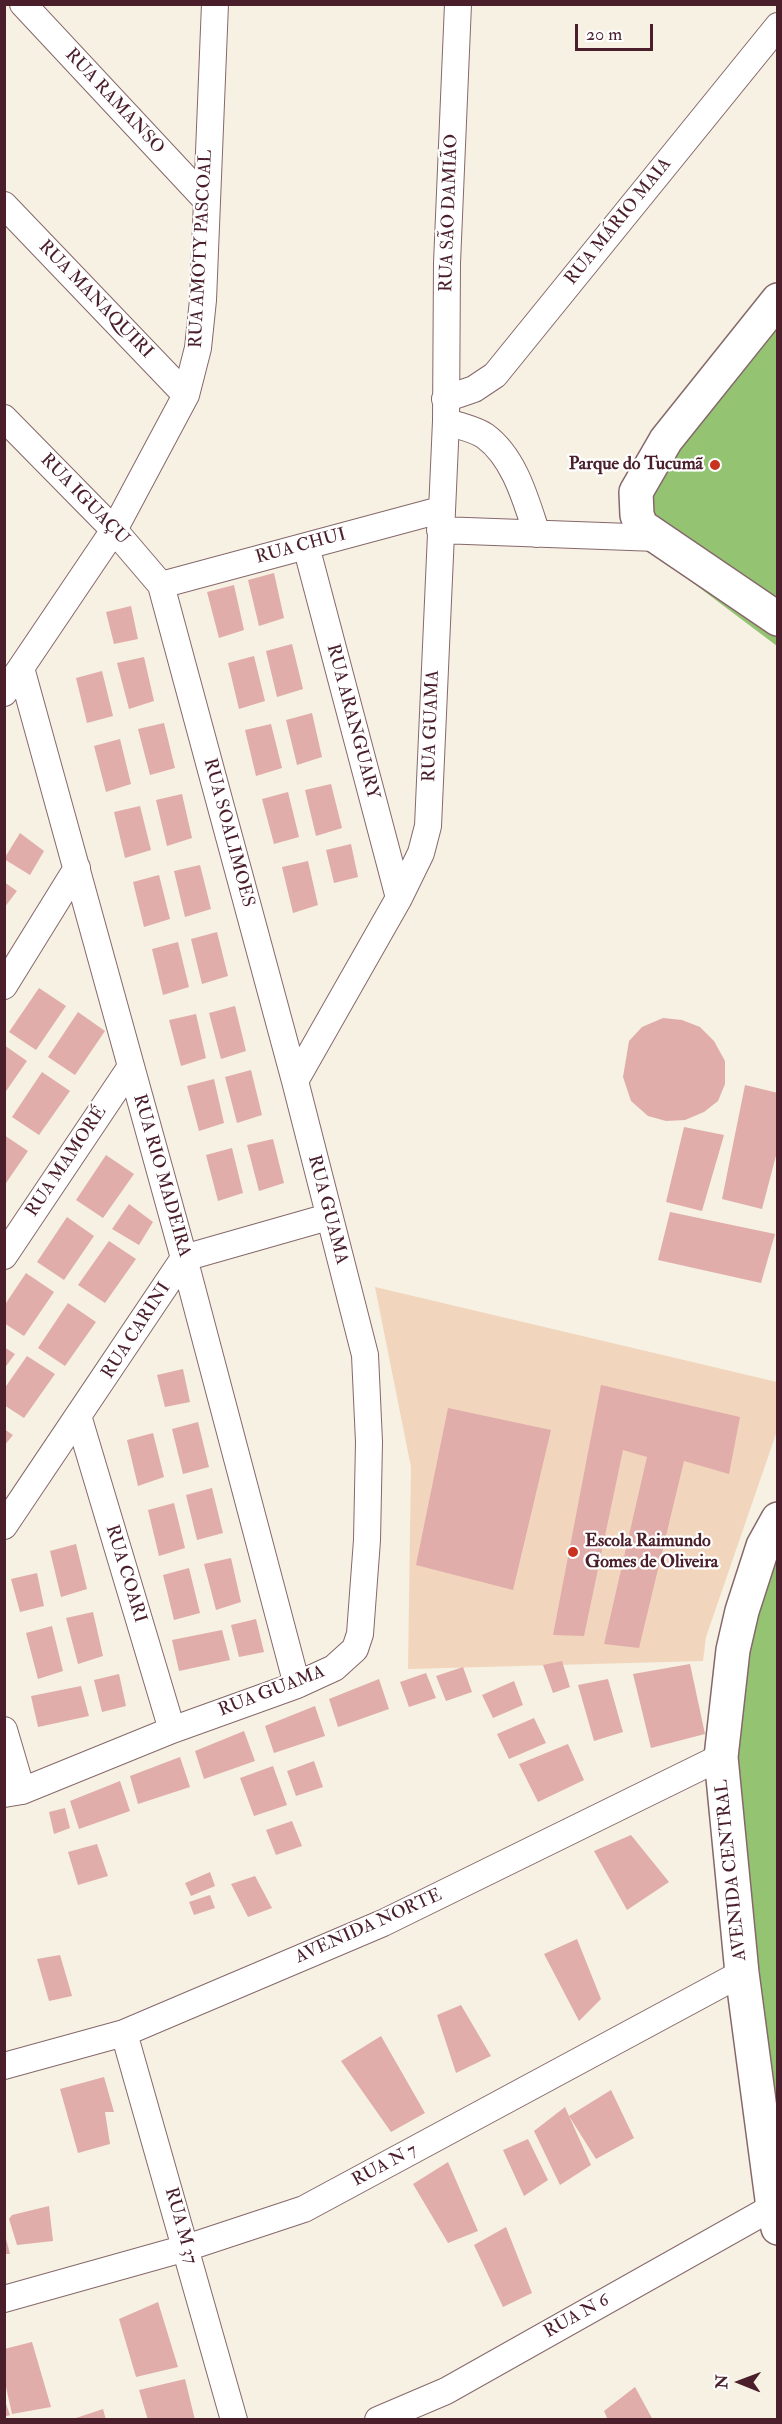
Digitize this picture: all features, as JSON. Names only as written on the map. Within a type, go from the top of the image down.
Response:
[{"type":"street","name":"RUA RAMANSO","points":[[23,4],[206,200]]},
{"type":"street","name":"RUA AMOTY PASCOAL","points":[[4,693],[114,530],[186,395],[199,338],[202,300],[215,4]]},
{"type":"street","name":"RUA SÃO DAMIÃO","points":[[445,410],[447,263],[458,4]]},
{"type":"street","name":"RUA MÁRIO MAIA","points":[[445,410],[495,375],[777,26]]},
{"type":"street","name":"RUA MANAQUIRI","points":[[4,205],[186,395]]},
{"type":"street","points":[[777,300],[666,440],[636,492],[637,515],[641,526],[777,619]]},
{"type":"street","name":"RUA GUAMA","points":[[13,1792],[172,1730],[297,1685],[334,1668],[355,1649],[360,1634],[366,1552],[369,1442],[365,1355],[294,1081],[399,898],[421,853],[428,826],[445,410]]},
{"type":"street","points":[[445,410],[484,435],[499,449],[518,481],[537,534]]},
{"type":"street","name":"RUA IGUAÇU","points":[[4,418],[114,530],[161,585]]},
{"type":"street","name":"RUA CHUI","points":[[161,585],[306,546],[440,520],[537,534],[657,538]]},
{"type":"street","name":"RUA ARANGUARY","points":[[306,546],[399,898]]},
{"type":"street","name":"RUA SOALIMOES","points":[[161,585],[294,1081]]},
{"type":"street","name":"RUA RIO MADEIRA","points":[[21,668],[184,1258],[297,1685]]},
{"type":"street","points":[[4,986],[77,868]]},
{"type":"street","name":"RUA MAMORÉ","points":[[4,1256],[130,1068]]},
{"type":"street","points":[[184,1258],[328,1217]]},
{"type":"street","name":"RUA CARINI","points":[[4,1526],[79,1419],[184,1258]]},
{"type":"street","name":"RUA COARI","points":[[79,1419],[172,1730]]},
{"type":"street","name":"AVENIDA CENTRAL","points":[[775,2218],[742,1973],[721,1756],[733,1650],[742,1611],[763,1546],[777,1519]]},
{"type":"street","points":[[4,1731],[13,1792]]},
{"type":"street","name":"AVENIDA NORTE","points":[[4,2066],[124,2033],[383,1923],[721,1756]]},
{"type":"street","name":"RUA N 7","points":[[4,2299],[186,2248],[304,2209],[742,1973]]},
{"type":"street","name":"RUA M 37","points":[[124,2033],[234,2420]]},
{"type":"street","name":"RUA N 6","points":[[378,2420],[446,2391],[775,2218]]},
{"type":"shaded area","name":"Escola Raimundo Gomes de Oliveira","points":[[375,1287],[777,1382],[777,1431],[706,1637],[703,1661],[408,1669],[411,1467]]},
{"type":"green space","name":"Parque do Tucumã","points":[[777,302],[777,646],[644,546],[659,454]]},
{"type":"green space","points":[[777,1515],[777,2228],[721,1757]]},
{"type":"building","points":[[274,573],[284,618],[259,626],[248,580]]},
{"type":"building","points":[[234,585],[244,630],[219,638],[207,592]]},
{"type":"building","points":[[131,606],[138,639],[114,644],[106,612]]},
{"type":"building","points":[[292,644],[303,689],[277,697],[266,651]]},
{"type":"building","points":[[254,656],[265,701],[239,709],[228,663]]},
{"type":"building","points":[[144,657],[154,701],[129,709],[117,663]]},
{"type":"building","points":[[102,671],[113,716],[87,723],[76,678]]},
{"type":"building","points":[[312,713],[322,757],[297,765],[286,720]]},
{"type":"building","points":[[164,723],[175,768],[150,775],[138,729]]},
{"type":"building","points":[[271,724],[282,768],[256,776],[245,730]]},
{"type":"building","points":[[120,739],[131,784],[106,792],[94,746]]},
{"type":"building","points":[[331,784],[342,828],[316,836],[305,790]]},
{"type":"building","points":[[288,792],[299,837],[274,844],[262,799]]},
{"type":"building","points":[[182,794],[192,838],[167,846],[156,800]]},
{"type":"building","points":[[140,806],[151,850],[125,858],[114,812]]},
{"type":"building","points":[[20,833],[44,851],[30,875],[4,859]]},
{"type":"building","points":[[351,844],[358,877],[334,883],[326,850]]},
{"type":"building","points":[[308,861],[318,905],[293,913],[282,867]]},
{"type":"building","points":[[200,865],[211,909],[185,917],[174,871]]},
{"type":"building","points":[[159,875],[170,919],[144,927],[133,882]]},
{"type":"building","points":[[4,882],[17,891],[4,908]]},
{"type":"building","points":[[217,932],[228,976],[202,984],[191,939]]},
{"type":"building","points":[[178,942],[189,987],[163,995],[152,949]]},
{"type":"building","points":[[39,988],[66,1006],[36,1050],[9,1032]]},
{"type":"building","points":[[235,1006],[246,1051],[221,1059],[209,1013]]},
{"type":"building","points":[[78,1012],[105,1031],[75,1075],[48,1057]]},
{"type":"building","points":[[196,1014],[206,1058],[181,1066],[169,1020]]},
{"type":"building","points":[[663,1018],[682,1020],[700,1027],[714,1041],[725,1061],[725,1084],[718,1101],[704,1112],[685,1120],[666,1121],[648,1116],[631,1101],[623,1077],[629,1041],[642,1027]]},
{"type":"building","points":[[4,1045],[27,1061],[4,1094]]},
{"type":"building","points":[[251,1070],[262,1115],[237,1123],[225,1077]]},
{"type":"building","points":[[42,1072],[70,1091],[39,1135],[12,1117]]},
{"type":"building","points":[[214,1079],[224,1123],[199,1131],[187,1086]]},
{"type":"building","points":[[745,1085],[778,1093],[778,1148],[762,1209],[722,1199]]},
{"type":"building","points":[[684,1127],[724,1135],[702,1211],[666,1202]]},
{"type":"building","points":[[4,1135],[28,1151],[4,1186]]},
{"type":"building","points":[[273,1139],[284,1183],[259,1191],[247,1145]]},
{"type":"building","points":[[232,1148],[243,1193],[218,1201],[206,1155]]},
{"type":"building","points":[[106,1155],[134,1174],[103,1218],[76,1200]]},
{"type":"building","points":[[129,1204],[153,1222],[139,1245],[112,1229]]},
{"type":"building","points":[[670,1212],[775,1234],[761,1283],[658,1260]]},
{"type":"building","points":[[67,1217],[94,1236],[64,1280],[37,1262]]},
{"type":"building","points":[[109,1241],[136,1259],[105,1303],[78,1285]]},
{"type":"building","points":[[26,1273],[54,1292],[24,1336],[4,1323],[4,1306]]},
{"type":"building","points":[[68,1303],[96,1322],[65,1366],[38,1348]]},
{"type":"building","points":[[4,1347],[15,1354],[4,1369]]},
{"type":"building","points":[[27,1356],[55,1374],[24,1418],[4,1405],[4,1389]]},
{"type":"building","points":[[183,1369],[190,1402],[165,1407],[157,1375]]},
{"type":"building","points":[[601,1385],[740,1417],[729,1474],[684,1461],[639,1648],[604,1644],[647,1457],[623,1450],[584,1636],[553,1635]]},
{"type":"building","points":[[448,1408],[551,1430],[513,1590],[416,1565]]},
{"type":"building","points":[[198,1422],[209,1467],[183,1474],[172,1429]]},
{"type":"building","points":[[4,1429],[13,1435],[4,1446]]},
{"type":"building","points":[[153,1433],[164,1477],[138,1486],[127,1440]]},
{"type":"building","points":[[212,1488],[223,1533],[197,1540],[186,1495]]},
{"type":"building","points":[[174,1503],[185,1548],[159,1556],[148,1510]]},
{"type":"building","points":[[76,1544],[87,1589],[61,1597],[50,1551]]},
{"type":"building","points":[[231,1558],[241,1602],[216,1610],[204,1564]]},
{"type":"building","points":[[189,1568],[200,1613],[174,1620],[163,1575]]},
{"type":"building","points":[[37,1573],[44,1606],[20,1612],[11,1579]]},
{"type":"building","points":[[93,1612],[103,1656],[78,1664],[66,1618]]},
{"type":"building","points":[[256,1619],[264,1652],[239,1657],[231,1625]]},
{"type":"building","points":[[52,1626],[63,1671],[38,1679],[26,1633]]},
{"type":"building","points":[[222,1630],[230,1660],[179,1671],[172,1640]]},
{"type":"building","points":[[562,1661],[570,1687],[553,1693],[543,1665]]},
{"type":"building","points":[[690,1664],[705,1734],[651,1748],[633,1674]]},
{"type":"building","points":[[463,1667],[472,1692],[446,1701],[436,1676]]},
{"type":"building","points":[[426,1673],[436,1698],[409,1707],[400,1682]]},
{"type":"building","points":[[119,1674],[126,1706],[102,1712],[94,1680]]},
{"type":"building","points":[[379,1679],[389,1709],[338,1727],[329,1699]]},
{"type":"building","points":[[608,1679],[623,1732],[594,1741],[578,1685]]},
{"type":"building","points":[[514,1681],[523,1705],[493,1718],[482,1695]]},
{"type":"building","points":[[81,1686],[89,1716],[38,1727],[31,1696]]},
{"type":"building","points":[[315,1706],[325,1736],[274,1753],[265,1726]]},
{"type":"building","points":[[534,1718],[546,1743],[509,1759],[497,1734]]},
{"type":"building","points":[[244,1731],[255,1761],[204,1779],[195,1751]]},
{"type":"building","points":[[568,1744],[584,1780],[538,1802],[519,1764]]},
{"type":"building","points":[[180,1757],[190,1787],[138,1804],[130,1776]]},
{"type":"building","points":[[314,1761],[323,1787],[296,1796],[287,1771]]},
{"type":"building","points":[[273,1766],[287,1805],[254,1816],[240,1778]]},
{"type":"building","points":[[120,1781],[130,1811],[79,1829],[70,1801]]},
{"type":"building","points":[[65,1808],[70,1828],[54,1834],[49,1812]]},
{"type":"building","points":[[292,1821],[302,1846],[276,1855],[266,1830]]},
{"type":"building","points":[[631,1835],[669,1882],[627,1910],[594,1851]]},
{"type":"building","points":[[97,1844],[108,1876],[78,1885],[68,1852]]},
{"type":"building","points":[[210,1872],[215,1886],[191,1896],[185,1883]]},
{"type":"building","points":[[255,1876],[272,1908],[248,1917],[231,1884]]},
{"type":"building","points":[[210,1895],[215,1908],[194,1915],[189,1902]]},
{"type":"building","points":[[577,1939],[601,1999],[579,2021],[544,1954]]},
{"type":"building","points":[[60,1955],[72,1996],[49,2001],[37,1959]]},
{"type":"building","points":[[461,2005],[491,2056],[456,2073],[437,2015]]},
{"type":"building","points":[[381,2036],[425,2113],[391,2132],[341,2061]]},
{"type":"building","points":[[104,2077],[114,2112],[105,2112],[110,2144],[78,2153],[60,2089]]},
{"type":"building","points":[[611,2090],[634,2138],[596,2159],[569,2116]]},
{"type":"building","points":[[565,2107],[591,2165],[560,2185],[534,2131]]},
{"type":"building","points":[[528,2139],[548,2180],[524,2196],[503,2150]]},
{"type":"building","points":[[448,2162],[478,2231],[448,2243],[413,2184]]},
{"type":"building","points":[[49,2206],[53,2241],[17,2245],[9,2219],[12,2215]]},
{"type":"building","points":[[506,2227],[532,2293],[503,2307],[474,2245]]},
{"type":"building","points":[[5,2235],[10,2254],[4,2254]]},
{"type":"building","points":[[158,2302],[178,2367],[136,2377],[119,2319]]},
{"type":"building","points":[[32,2342],[51,2407],[12,2414],[4,2378],[4,2349]]},
{"type":"building","points":[[185,2379],[195,2420],[148,2420],[139,2390]]},
{"type":"building","points":[[635,2387],[653,2420],[608,2420],[604,2411]]},
{"type":"building","points":[[4,2398],[10,2415],[4,2417]]},
{"type":"building","points":[[103,2409],[106,2420],[73,2420],[73,2419]]},
{"type":"place","name":"Parque do Tucumã","points":[[715,465]]},
{"type":"place","name":"Escola Raimundo Gomes de Oliveira","points":[[573,1552]]}]
